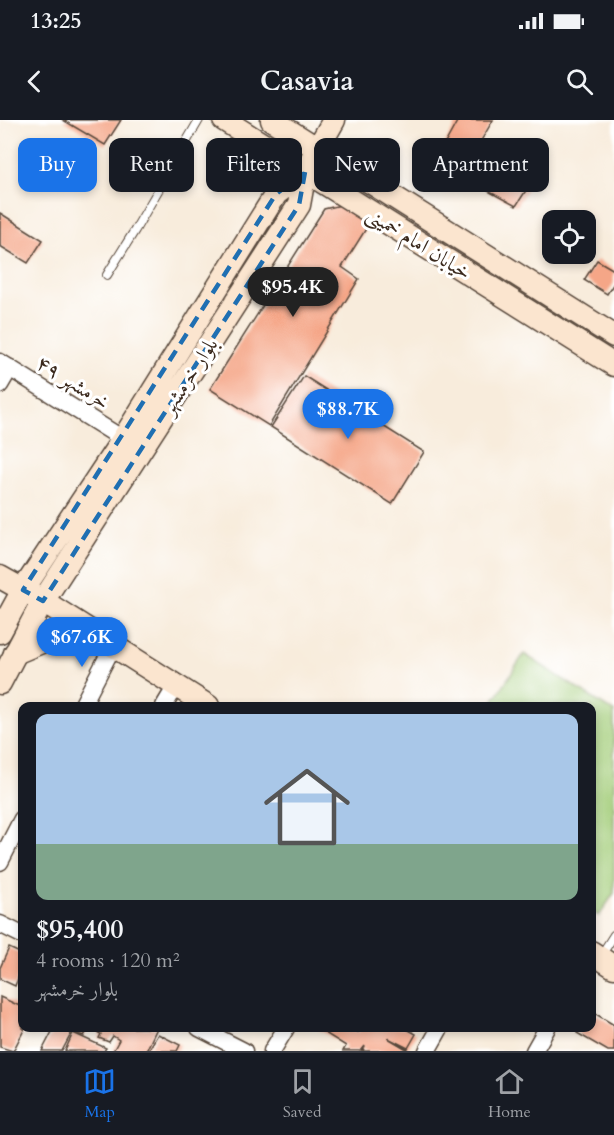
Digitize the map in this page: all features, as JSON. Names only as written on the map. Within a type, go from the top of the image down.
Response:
[{"type":"main road","name":"خیابان امام خمینی","points":[[224,120],[614,365]]},
{"type":"main road","name":"خیابان امام خمینی","points":[[272,120],[314,146]]},
{"type":"main road","points":[[324,138],[334,120]]},
{"type":"main road","points":[[305,172],[314,156]]},
{"type":"main road","name":"بلوار خرمشهر","points":[[3,622],[123,440],[276,194],[305,172]]},
{"type":"main road","name":"بلوار خرمشهر","points":[[0,683],[43,601],[299,206],[305,172]]},
{"type":"main road","name":"خیابان امام خمینی","points":[[386,192],[614,336]]},
{"type":"main road","points":[[0,577],[43,601],[202,702]]},
{"type":"main road","points":[[15,653],[46,640],[105,640]]},
{"type":"street","name":"خرمشهر ۴۹","points":[[5,365],[123,440]]},
{"type":"street","points":[[0,385],[5,365]]},
{"type":"street","points":[[83,702],[105,640]]},
{"type":"street","points":[[167,702],[176,686]]},
{"type":"street","points":[[0,862],[18,827]]},
{"type":"street","points":[[0,924],[18,933]]},
{"type":"street","points":[[207,1032],[244,1051]]},
{"type":"street","points":[[272,1051],[284,1032]]},
{"type":"street","points":[[427,1051],[438,1032]]},
{"type":"street","points":[[534,1051],[545,1032]]},
{"type":"lane","points":[[107,275],[199,120]]},
{"type":"lane","points":[[602,959],[614,934]]},
{"type":"highlighted area","points":[[305,172],[299,205],[43,601],[23,590],[276,194]]},
{"type":"green space","points":[[524,654],[614,712],[614,893],[599,916],[596,914],[596,702],[493,702]]},
{"type":"building","points":[[63,120],[121,120],[105,145],[97,138]]},
{"type":"building","points":[[458,120],[493,120],[483,138],[448,138]]},
{"type":"building","points":[[490,192],[525,192],[516,206]]},
{"type":"building","points":[[341,205],[369,224],[342,267],[359,279],[269,426],[210,389],[324,209]]},
{"type":"building","points":[[0,213],[43,240],[28,263],[0,246]]},
{"type":"building","points":[[597,260],[614,270],[614,283],[607,294],[584,280]]},
{"type":"building","points":[[304,376],[424,452],[392,504],[271,427]]},
{"type":"building","points":[[9,948],[18,952],[18,978],[15,986],[0,979],[0,968]]},
{"type":"building","points":[[0,997],[18,1005],[18,1032],[23,1032],[13,1051],[0,1047]]},
{"type":"building","points":[[596,1014],[614,1025],[614,1051],[608,1051],[577,1033],[596,1032]]},
{"type":"building","points":[[52,1032],[72,1032],[62,1051],[42,1051]]},
{"type":"building","points":[[73,1032],[86,1032],[84,1036]]},
{"type":"building","points":[[97,1032],[155,1032],[146,1051],[113,1051],[119,1040],[113,1036],[109,1042],[99,1038],[101,1034]]},
{"type":"building","points":[[323,1032],[412,1032],[416,1034],[408,1048],[388,1038],[410,1051],[363,1051],[365,1046],[361,1051],[343,1051],[346,1046]]},
{"type":"building","points":[[73,1033],[106,1048],[104,1051],[65,1051]]},
{"type":"building","points":[[158,1034],[180,1045],[177,1051],[148,1051]]}]
